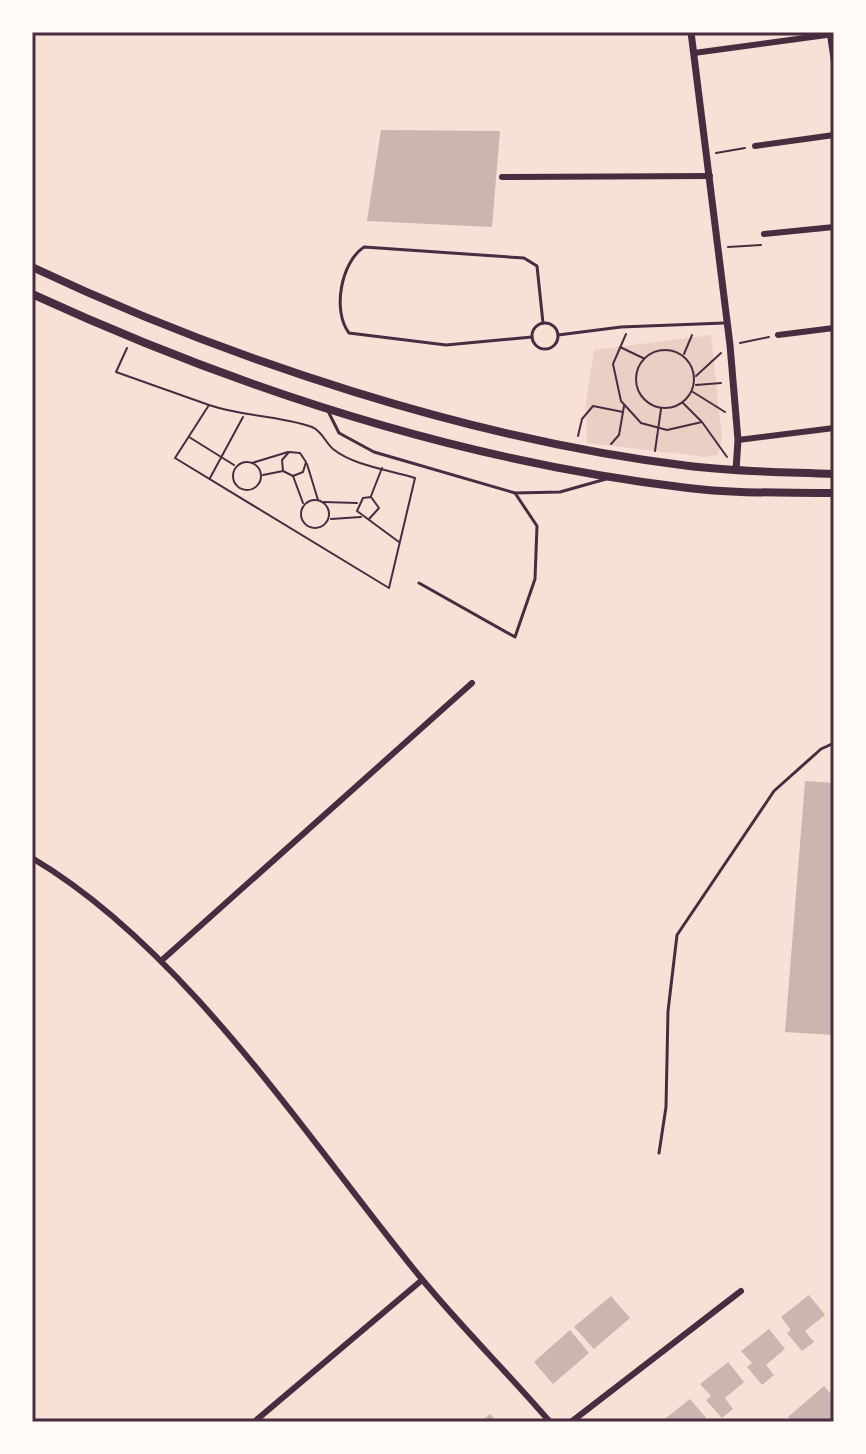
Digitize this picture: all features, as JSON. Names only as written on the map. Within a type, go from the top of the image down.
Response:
[{"type":"main road","points":[[32,267],[135,316],[351,389],[571,448],[736,470],[834,474]]},
{"type":"main road","points":[[32,294],[131,339],[326,408],[563,468],[690,488],[834,493]]},
{"type":"street","points":[[691,32],[734,381],[738,440],[736,470]]},
{"type":"street","points":[[694,53],[832,34],[834,62]]},
{"type":"street","points":[[755,146],[834,135]]},
{"type":"street","points":[[502,177],[710,176]]},
{"type":"street","points":[[764,234],[834,227]]},
{"type":"street","points":[[778,335],[834,328]]},
{"type":"street","points":[[738,440],[834,428]]},
{"type":"street","points":[[161,961],[472,683]]},
{"type":"street","points":[[32,858],[70,881],[161,961],[227,1035],[422,1280],[550,1422]]},
{"type":"street","points":[[254,1422],[422,1280]]},
{"type":"street","points":[[571,1422],[741,1291]]},
{"type":"lane","points":[[532,337],[446,345],[349,333],[340,320],[341,292],[353,259],[364,247],[524,258],[537,266],[543,323]]},
{"type":"lane","points":[[543,323],[553,326],[558,335],[556,345],[548,349],[539,348],[532,337],[534,329],[543,323]]},
{"type":"lane","points":[[558,335],[631,326],[728,323]]},
{"type":"lane","points":[[326,408],[339,433],[374,452],[515,493],[560,492],[615,476]]},
{"type":"lane","points":[[419,583],[515,637],[535,579],[537,526],[515,493]]},
{"type":"lane","points":[[659,1153],[666,1107],[668,1011],[677,935],[774,791],[821,749],[834,743]]},
{"type":"path","points":[[707,155],[755,146]]},
{"type":"path","points":[[719,247],[762,245],[764,234]]},
{"type":"path","points":[[683,355],[697,324]]},
{"type":"path","points":[[604,453],[619,435],[624,405],[613,364],[631,326]]},
{"type":"path","points":[[131,339],[116,372],[244,415],[266,414],[317,428],[333,448],[350,458],[415,478],[389,588],[175,458],[209,405]]},
{"type":"path","points":[[620,347],[644,359]]},
{"type":"path","points":[[663,350],[683,355],[691,365],[694,385],[682,403],[661,408],[640,395],[636,382],[644,359],[663,350]]},
{"type":"path","points":[[694,385],[734,381]]},
{"type":"path","points":[[692,391],[737,420]]},
{"type":"path","points":[[682,403],[702,422],[736,470]]},
{"type":"path","points":[[624,405],[641,423],[667,430],[702,422]]},
{"type":"path","points":[[571,448],[582,430],[582,419],[593,406],[623,412]]},
{"type":"path","points":[[653,461],[661,408]]},
{"type":"path","points":[[210,479],[244,415]]},
{"type":"path","points":[[189,437],[235,466]]},
{"type":"path","points":[[283,471],[282,460],[289,452]]},
{"type":"path","points":[[251,463],[289,452],[300,453],[320,501],[329,509],[329,520]]},
{"type":"path","points":[[246,461],[262,475],[258,486],[248,491],[237,487],[231,477],[235,466],[246,461]]},
{"type":"path","points":[[293,476],[303,472],[306,462]]},
{"type":"path","points":[[304,504],[320,501],[358,503],[371,497],[382,468]]},
{"type":"path","points":[[262,475],[283,471],[293,476],[304,504],[300,514],[303,523],[312,529],[322,527],[329,520],[362,517],[400,542]]},
{"type":"path","points":[[231,492],[237,487]]},
{"type":"path","points":[[369,519],[379,508],[371,497]]},
{"type":"path","points":[[358,503],[362,517]]},
{"type":"path","points":[[306,538],[312,529]]},
{"type":"shaded area","points":[[711,335],[722,438],[718,455],[706,457],[587,443],[586,403],[594,350]]},
{"type":"building","points":[[381,130],[500,131],[492,227],[367,221]]},
{"type":"building","points":[[805,781],[834,783],[834,1035],[785,1032]]},
{"type":"building","points":[[809,1295],[825,1315],[805,1331],[814,1342],[802,1351],[787,1333],[791,1330],[781,1317]]},
{"type":"building","points":[[611,1296],[630,1318],[594,1349],[574,1327]]},
{"type":"building","points":[[769,1329],[785,1349],[766,1365],[774,1375],[762,1385],[747,1367],[752,1363],[741,1351]]},
{"type":"building","points":[[570,1330],[589,1353],[553,1384],[534,1362]]},
{"type":"building","points":[[728,1362],[744,1382],[725,1398],[733,1409],[722,1418],[706,1400],[711,1396],[700,1384]]},
{"type":"building","points":[[824,1386],[834,1397],[834,1417],[829,1422],[792,1422],[788,1417]]},
{"type":"building","points":[[690,1399],[707,1419],[703,1422],[661,1422]]},
{"type":"building","points":[[490,1414],[497,1422],[481,1422]]}]
